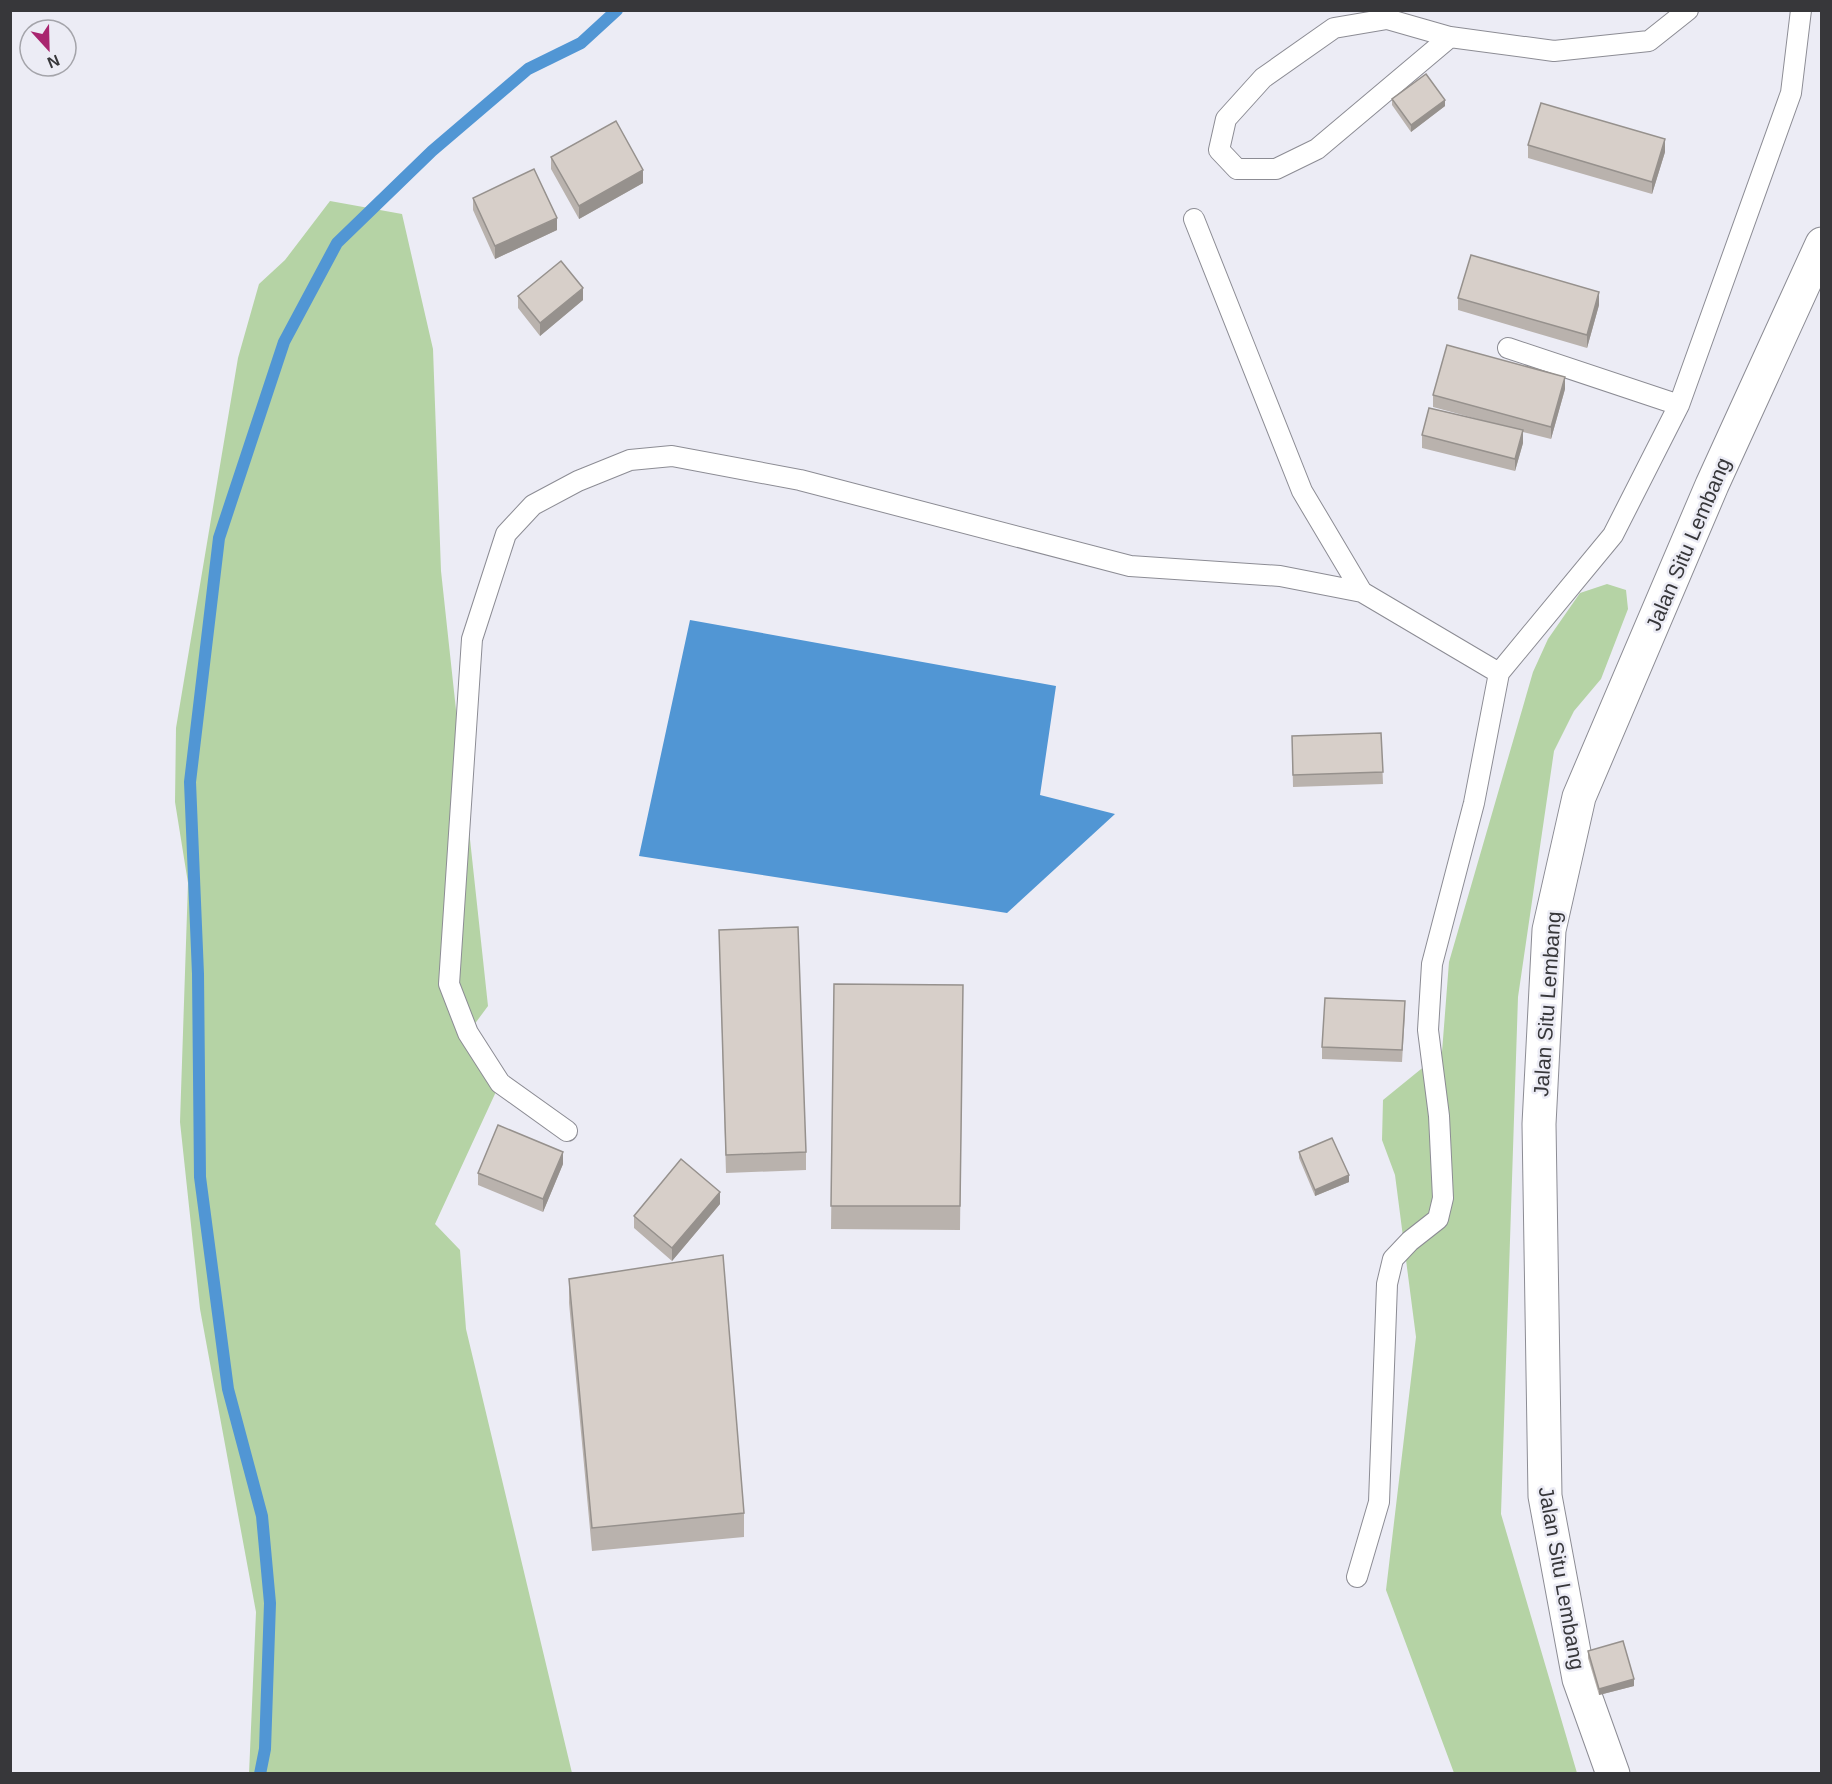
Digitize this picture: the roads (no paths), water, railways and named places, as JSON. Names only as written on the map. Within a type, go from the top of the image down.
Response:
[{"type":"street","name":"Jalan Situ Lembang","points":[[1613,1773],[1579,1679],[1545,1496],[1539,1124],[1549,930],[1579,797],[1712,485],[1821,244]]},
{"type":"lane","points":[[1450,37],[1317,149],[1287,164],[1276,169],[1237,169],[1219,150],[1226,118],[1263,78],[1334,28],[1387,19],[1450,37],[1554,51],[1649,41],[1688,10]]},
{"type":"lane","points":[[1357,1577],[1379,1502],[1387,1284],[1393,1259],[1410,1241],[1438,1219],[1443,1198],[1439,1116],[1428,1030],[1432,964],[1474,803],[1499,673],[1613,535],[1679,405],[1791,93],[1801,10]]},
{"type":"lane","points":[[1194,219],[1302,490],[1362,592]]},
{"type":"lane","points":[[1508,348],[1679,405]]},
{"type":"lane","points":[[567,1131],[500,1083],[468,1033],[449,984],[472,639],[506,534],[533,505],[578,481],[630,460],[672,456],[800,480],[1130,566],[1280,576],[1362,592],[1499,673]]},
{"type":"water","points":[[690,620],[1056,686],[1040,795],[1115,814],[1007,913],[639,856]]},
{"type":"waterway","points":[[260,1774],[265,1749],[270,1603],[262,1516],[228,1389],[200,1177],[198,974],[190,782],[219,538],[284,342],[337,243],[432,151],[528,69],[581,43],[617,10]]}]
